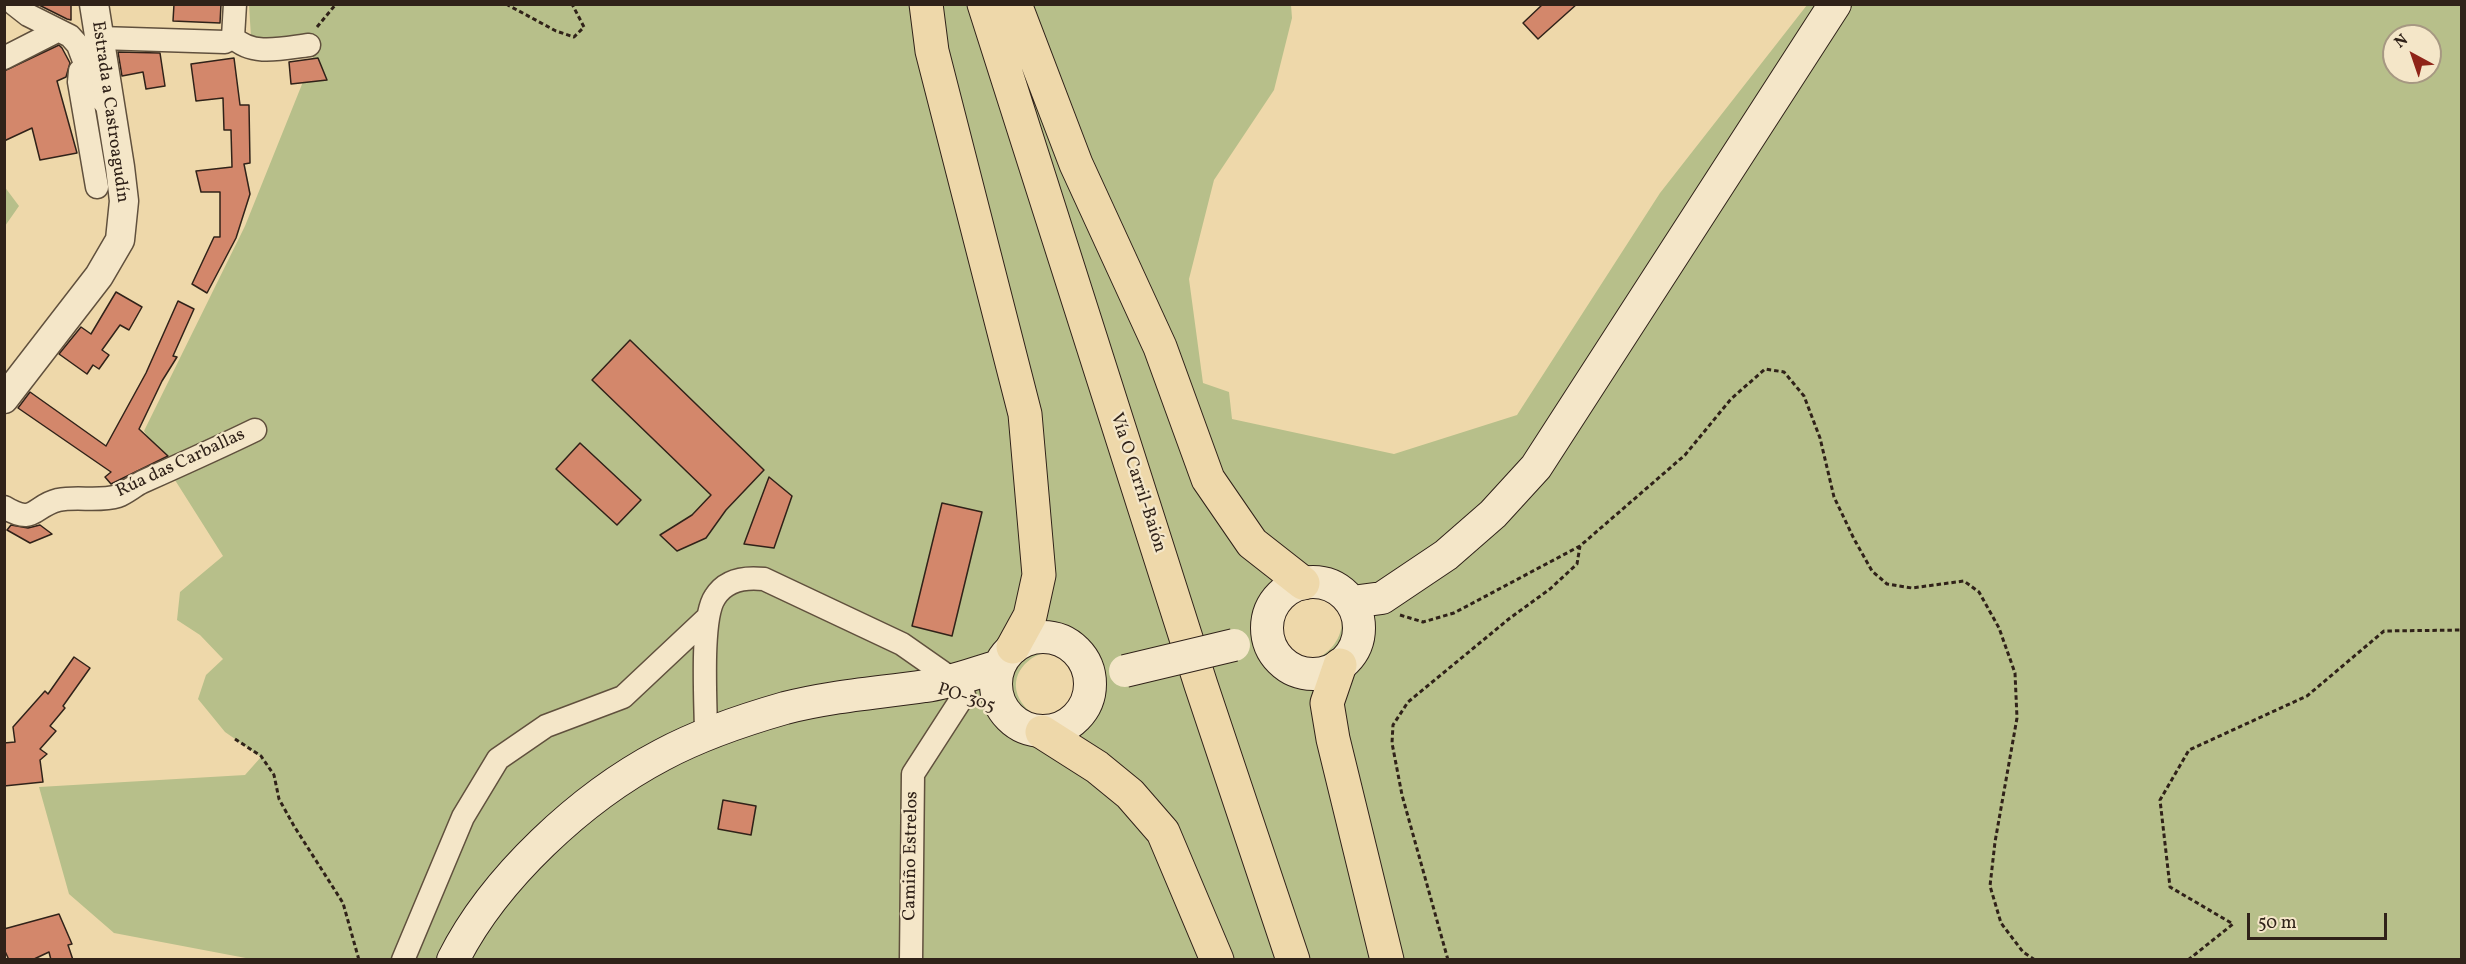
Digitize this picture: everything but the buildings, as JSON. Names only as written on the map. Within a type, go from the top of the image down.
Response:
[{"type":"highway","points":[[926,4],[932,51],[1025,414],[1039,574],[1030,616],[1006,657]]},
{"type":"highway","name":"Vía O Carril-Baión","points":[[984,4],[1201,685],[1293,960]]},
{"type":"highway","points":[[1015,4],[1076,164],[1160,347],[1208,479],[1252,543],[1302,582]]},
{"type":"highway","points":[[1340,665],[1328,703],[1332,730],[1387,960]]},
{"type":"highway","points":[[1042,732],[1097,767],[1130,794],[1163,832],[1217,960]]},
{"type":"main road","points":[[1367,600],[1316,581],[1302,582],[1279,596],[1271,608],[1267,621],[1271,648],[1289,667],[1302,672],[1315,674],[1340,665],[1357,643],[1358,615],[1367,600],[1446,555],[1493,514],[1536,467],[1827,10]]},
{"type":"main road","points":[[1042,732],[1058,729],[1078,716],[1089,696],[1090,680],[1268,635]]},
{"type":"main road","name":"PO-305","points":[[453,960],[495,895],[555,832],[594,798],[662,755],[706,735],[745,720],[827,699],[948,686],[1006,657],[1026,640],[1040,637],[1055,638],[1068,644],[1079,653],[1087,666],[1090,680]]},
{"type":"main road","name":"PO-305","points":[[1006,657],[996,681],[997,697],[1004,712],[1014,723],[1042,732]]},
{"type":"main road","name":"PO-305","points":[[948,686],[1004,712]]},
{"type":"street","points":[[14,4],[28,15],[70,36],[78,45],[113,122]]},
{"type":"street","name":"Estrada a Castroagudín","points":[[4,399],[99,276],[120,240],[124,201],[94,4]]},
{"type":"street","points":[[235,4],[233,37],[241,45],[255,50],[309,45]]},
{"type":"street","points":[[4,58],[57,31]]},
{"type":"street","points":[[100,38],[225,42],[233,37]]},
{"type":"street","points":[[86,66],[80,71],[79,82],[97,187]]},
{"type":"street","name":"Rúa das Carballas","points":[[4,507],[18,515],[34,514],[55,501],[79,497],[119,496],[140,483],[255,430]]},
{"type":"street","points":[[706,735],[706,619],[715,596],[729,583],[747,577],[764,579],[902,644],[948,686]]},
{"type":"street","points":[[403,960],[463,817],[498,759],[546,726],[623,697],[706,619]]},
{"type":"street","name":"Camiño Estrelos","points":[[911,960],[913,774],[948,686]]},
{"type":"path","points":[[309,45],[318,25],[336,4]]},
{"type":"path","points":[[506,4],[556,31],[574,37],[584,27],[572,4]]},
{"type":"path","points":[[1367,600],[1395,614],[1423,622],[1454,613],[1580,546],[1685,455],[1731,399],[1765,369],[1784,372],[1804,396],[1820,438],[1834,497],[1872,571],[1887,584],[1912,588],[1964,581],[1979,592],[1999,628],[2015,673],[2017,718],[1995,842],[1990,886],[2001,922],[2023,952],[2035,960]]},
{"type":"path","points":[[1448,960],[1402,795],[1392,743],[1392,725],[1408,702],[1510,618],[1550,590],[1577,564],[1580,546]]},
{"type":"path","points":[[2188,960],[2233,924],[2170,887],[2160,800],[2189,750],[2307,696],[2384,631],[2462,630]]},
{"type":"path","points":[[236,739],[261,756],[274,775],[279,799],[343,903],[359,960]]},
{"type":"green space","points":[[249,5],[1291,5],[1292,18],[1274,90],[1214,180],[1189,279],[1203,383],[1229,392],[1232,419],[1394,454],[1517,415],[1660,193],[1807,5],[2461,5],[2461,959],[251,959],[114,933],[69,894],[39,787],[245,775],[261,757],[225,732],[198,699],[206,675],[223,659],[200,635],[177,620],[180,592],[223,556],[144,431],[245,226],[319,42],[251,37]],"holes":[[[1309,594],[1330,601],[1340,613],[1341,627],[1336,642],[1326,653],[1312,659],[1297,657],[1283,645],[1277,628],[1278,620],[1286,606]],[[1047,652],[1068,659],[1078,671],[1080,686],[1075,700],[1064,711],[1051,718],[1036,716],[1022,703],[1016,686],[1017,678],[1025,664]]]},
{"type":"green space","points":[[4,186],[19,206],[5,226],[4,226]]}]
